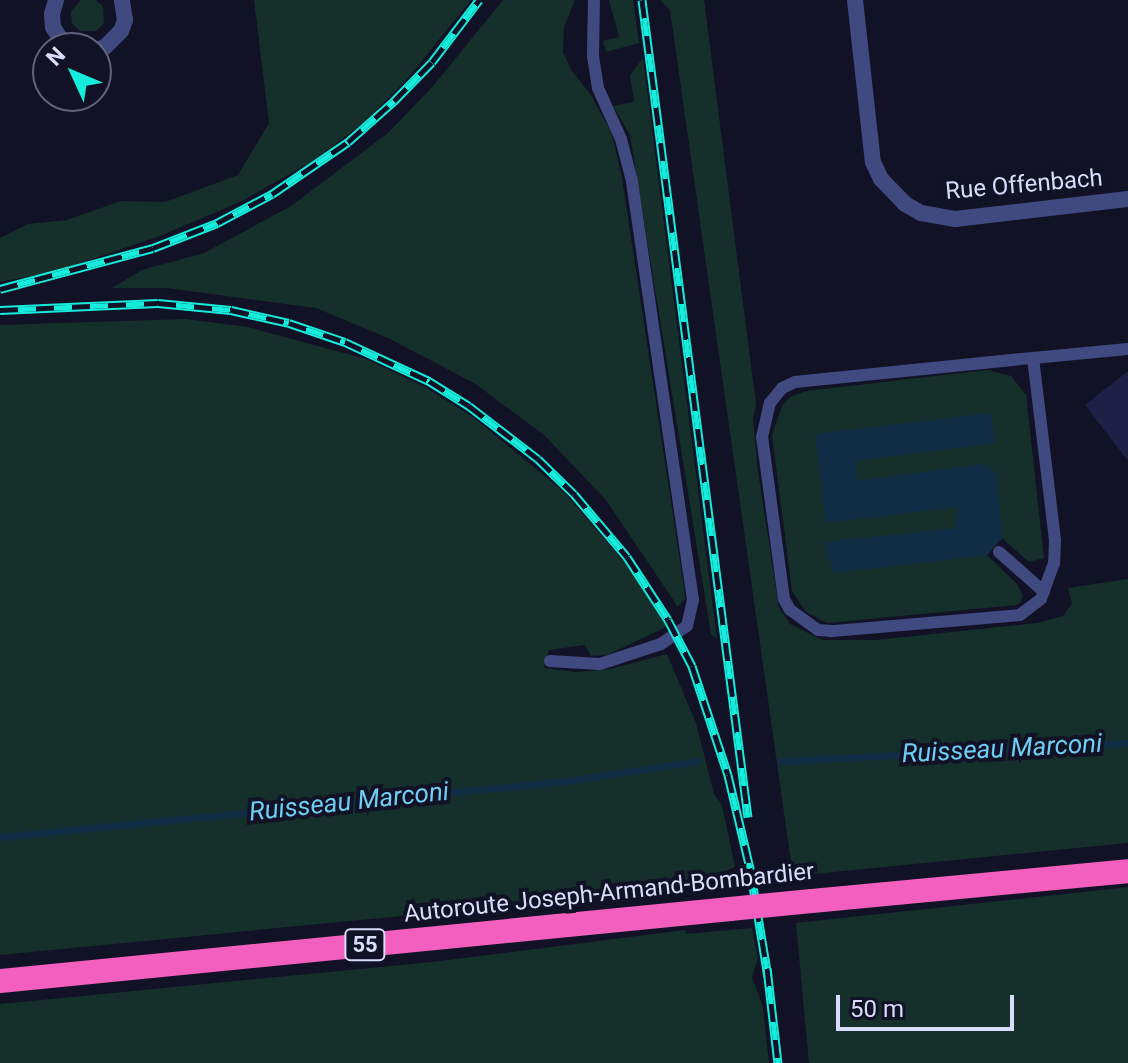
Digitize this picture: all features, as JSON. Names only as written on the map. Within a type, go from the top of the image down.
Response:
[{"type":"highway","name":"Autoroute Joseph-Armand-Bombardier","points":[[0,981],[1128,871]]},
{"type":"street","points":[[56,0],[52,14],[56,32]]},
{"type":"street","points":[[112,41],[125,20],[122,0]]},
{"type":"street","name":"Rue Offenbach","points":[[855,0],[873,162],[881,179],[905,204],[921,213],[955,219],[1128,199]]},
{"type":"lane","points":[[550,661],[600,664],[661,644],[687,626],[693,600],[632,181],[621,139],[598,88],[593,55],[594,0]]},
{"type":"lane","points":[[1033,358],[1055,540],[1054,563],[1044,592],[1030,610],[1020,615],[832,631],[811,626],[790,610],[784,599],[762,437],[770,403],[782,388],[795,382],[1033,358],[1128,349]]},
{"type":"lane","points":[[999,552],[1044,592]]},
{"type":"green space","points":[[81,0],[95,0],[103,6],[104,23],[96,31],[80,31],[72,23],[71,12]]},
{"type":"green space","points":[[254,0],[471,0],[408,78],[365,122],[311,162],[240,202],[160,236],[57,271],[0,282],[0,238],[28,224],[67,220],[121,201],[165,202],[238,175],[269,123]]},
{"type":"green space","points":[[503,0],[575,0],[564,27],[563,52],[612,134],[622,178],[683,581],[685,598],[678,607],[606,500],[544,435],[474,383],[390,339],[316,308],[167,288],[112,288],[142,270],[204,253],[291,206],[388,133],[434,85]]},
{"type":"green space","points":[[609,0],[633,0],[639,43],[606,52],[603,41],[619,37]]},
{"type":"green space","points":[[660,0],[704,0],[756,404],[753,419],[758,471],[779,608],[790,624],[822,640],[876,640],[1038,623],[1063,616],[1072,603],[1068,588],[1128,579],[1128,843],[793,876],[670,10]]},
{"type":"green space","points":[[643,58],[717,639],[711,634],[630,135],[613,106],[634,102],[630,75]]},
{"type":"green space","points":[[185,319],[248,327],[366,359],[425,387],[473,417],[564,492],[640,581],[668,626],[607,655],[591,656],[585,645],[549,650],[544,668],[575,672],[610,669],[667,654],[696,723],[714,794],[722,805],[735,867],[680,889],[0,955],[0,325]]},
{"type":"green space","points":[[987,370],[1011,376],[1026,395],[1044,558],[1029,562],[1002,538],[987,555],[1016,583],[1023,595],[1021,602],[1017,605],[827,623],[806,612],[792,591],[772,435],[782,406],[790,397],[806,391]]},
{"type":"green space","points":[[1128,887],[1128,1063],[809,1063],[796,923]]},
{"type":"green space","points":[[752,928],[758,958],[752,977],[763,1007],[769,1063],[0,1063],[0,1004],[432,962],[685,930],[686,934]]},
{"type":"water","points":[[991,413],[996,443],[856,461],[857,481],[981,464],[997,473],[1002,538],[987,555],[834,573],[824,542],[956,528],[957,507],[826,523],[815,434]]},
{"type":"building","points":[[1128,371],[1128,461],[1085,405]]},
{"type":"waterway","name":"Ruisseau Marconi","points":[[781,761],[1128,743]]},
{"type":"waterway","name":"Ruisseau Marconi","points":[[0,837],[567,781],[698,761]]},
{"type":"railway","points":[[0,289],[153,248],[217,223],[272,194],[348,142],[394,101],[432,62],[479,0]]},
{"type":"railway","points":[[642,0],[748,817]]},
{"type":"railway","points":[[0,310],[158,303],[231,310],[289,323],[345,342],[429,381],[469,406],[538,459],[574,494],[627,557],[668,620],[692,666],[728,775],[750,868],[768,977]]},
{"type":"railway","points":[[767,968],[778,1063]]}]
